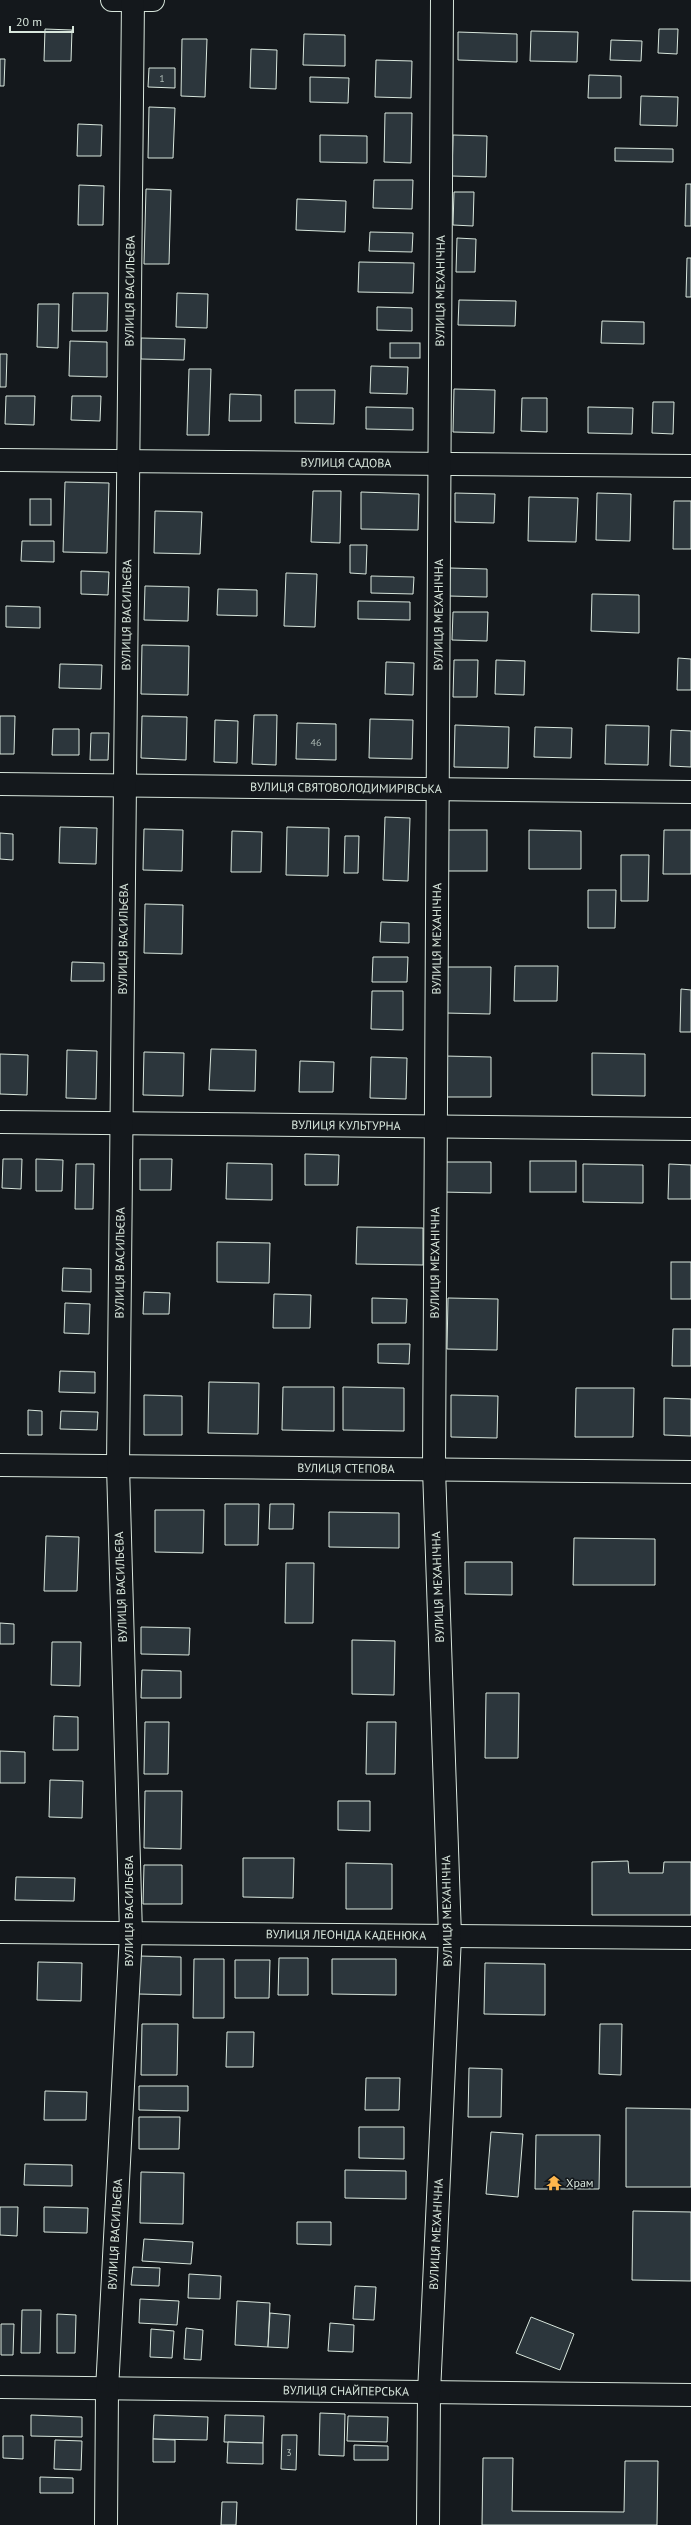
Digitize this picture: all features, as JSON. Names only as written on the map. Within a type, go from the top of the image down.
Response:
[{"type":"street","points":[[112,0],[153,0]]},
{"type":"street","name":"ВУЛИЦЯ ВАСИЛЬЄВА","points":[[106,2525],[108,2390],[131,1934],[118,1466],[133,0]]},
{"type":"street","name":"ВУЛИЦЯ МЕХАНІЧНА","points":[[428,2525],[429,2393],[450,1936],[434,1469],[442,0]]},
{"type":"street","name":"ВУЛИЦЯ САДОВА","points":[[0,460],[691,466]]},
{"type":"street","name":"ВУЛИЦЯ СВЯТОВОЛОДИМИРІВСЬКА","points":[[0,784],[691,792]]},
{"type":"street","name":"ВУЛИЦЯ КУЛЬТУРНА","points":[[0,1122],[691,1128]]},
{"type":"street","name":"ВУЛИЦЯ СТЕПОВА","points":[[0,1465],[691,1472]]},
{"type":"street","name":"ВУЛИЦЯ ЛЕОНІДА КАДЕНЮКА","points":[[0,1932],[691,1938]]},
{"type":"street","name":"ВУЛИЦЯ СНАЙПЕРСЬКА","points":[[0,2387],[108,2390],[691,2395]]},
{"type":"building","points":[[45,29],[72,30],[71,61],[44,61]]},
{"type":"building","points":[[659,29],[678,29],[677,54],[658,53]]},
{"type":"building","points":[[531,31],[578,32],[577,62],[530,61]]},
{"type":"building","points":[[458,32],[517,34],[517,62],[458,60]]},
{"type":"building","points":[[304,34],[345,35],[345,66],[303,65]]},
{"type":"building","points":[[182,39],[207,39],[205,97],[181,96]]},
{"type":"building","points":[[611,40],[642,41],[641,61],[610,60]]},
{"type":"building","points":[[251,49],[277,50],[276,89],[250,88]]},
{"type":"building","points":[[0,59],[5,59],[4,86],[0,86]]},
{"type":"building","points":[[376,60],[412,61],[411,98],[375,97]]},
{"type":"building","points":[[149,68],[175,68],[175,88],[148,87]]},
{"type":"building","points":[[589,75],[621,76],[621,98],[588,98]]},
{"type":"building","points":[[310,77],[349,78],[348,103],[310,102]]},
{"type":"building","points":[[641,96],[678,97],[677,126],[640,125]]},
{"type":"building","points":[[149,107],[175,108],[173,158],[148,158]]},
{"type":"building","points":[[385,113],[412,113],[411,163],[384,162]]},
{"type":"building","points":[[78,124],[102,125],[101,156],[77,156]]},
{"type":"building","points":[[320,135],[367,136],[367,163],[320,162]]},
{"type":"building","points":[[453,135],[487,136],[486,177],[452,176]]},
{"type":"building","points":[[615,148],[673,149],[673,162],[615,161]]},
{"type":"building","points":[[374,180],[413,180],[412,209],[373,208]]},
{"type":"building","points":[[686,184],[691,184],[691,226],[685,226]]},
{"type":"building","points":[[79,185],[104,186],[103,225],[78,225]]},
{"type":"building","points":[[146,189],[171,190],[169,264],[144,264]]},
{"type":"building","points":[[454,192],[474,192],[473,226],[453,225]]},
{"type":"building","points":[[297,199],[346,201],[345,232],[296,230]]},
{"type":"building","points":[[370,232],[413,233],[412,252],[369,251]]},
{"type":"building","points":[[457,238],[476,239],[475,272],[456,272]]},
{"type":"building","points":[[687,258],[691,258],[691,297],[686,297]]},
{"type":"building","points":[[359,262],[414,263],[413,293],[358,292]]},
{"type":"building","points":[[73,293],[108,293],[107,331],[72,331]]},
{"type":"building","points":[[177,293],[208,294],[207,328],[176,327]]},
{"type":"building","points":[[459,300],[516,301],[515,326],[458,325]]},
{"type":"building","points":[[38,304],[59,304],[58,348],[37,347]]},
{"type":"building","points":[[377,307],[412,308],[412,331],[377,330]]},
{"type":"building","points":[[602,321],[644,322],[644,344],[601,343]]},
{"type":"building","points":[[141,338],[185,339],[184,360],[141,359]]},
{"type":"building","points":[[70,341],[107,342],[107,377],[69,376]]},
{"type":"building","points":[[390,343],[420,343],[420,358],[390,358]]},
{"type":"building","points":[[0,354],[7,354],[6,387],[0,387]]},
{"type":"building","points":[[371,366],[408,367],[407,394],[370,393]]},
{"type":"building","points":[[189,369],[211,369],[209,435],[187,435]]},
{"type":"building","points":[[454,389],[495,390],[494,433],[453,432]]},
{"type":"building","points":[[295,390],[335,390],[334,424],[295,423]]},
{"type":"building","points":[[230,394],[261,395],[261,421],[229,421]]},
{"type":"building","points":[[6,396],[35,396],[34,425],[5,424]]},
{"type":"building","points":[[72,396],[101,396],[100,421],[71,420]]},
{"type":"building","points":[[522,398],[547,398],[547,432],[521,431]]},
{"type":"building","points":[[653,402],[674,402],[673,434],[652,433]]},
{"type":"building","points":[[366,407],[413,408],[413,430],[366,429]]},
{"type":"building","points":[[588,407],[633,408],[632,434],[588,433]]},
{"type":"building","points":[[65,482],[109,483],[107,553],[63,552]]},
{"type":"building","points":[[313,491],[341,491],[340,543],[311,542]]},
{"type":"building","points":[[361,492],[419,494],[418,530],[361,529]]},
{"type":"building","points":[[455,493],[495,494],[494,523],[455,522]]},
{"type":"building","points":[[597,493],[631,494],[630,541],[596,540]]},
{"type":"building","points":[[529,497],[578,498],[576,542],[528,541]]},
{"type":"building","points":[[30,499],[51,499],[51,525],[30,525]]},
{"type":"building","points":[[674,501],[691,501],[691,549],[673,549]]},
{"type":"building","points":[[155,511],[202,512],[200,554],[154,553]]},
{"type":"building","points":[[22,541],[54,541],[54,562],[21,561]]},
{"type":"building","points":[[350,545],[367,545],[366,574],[350,573]]},
{"type":"building","points":[[450,568],[487,569],[487,597],[449,596]]},
{"type":"building","points":[[81,571],[109,572],[108,595],[81,594]]},
{"type":"building","points":[[286,573],[317,574],[315,627],[284,626]]},
{"type":"building","points":[[371,576],[414,577],[413,594],[371,593]]},
{"type":"building","points":[[145,586],[189,587],[188,621],[144,620]]},
{"type":"building","points":[[218,589],[257,590],[257,616],[217,615]]},
{"type":"building","points":[[592,594],[639,595],[639,633],[591,631]]},
{"type":"building","points":[[358,601],[410,602],[410,620],[358,619]]},
{"type":"building","points":[[6,606],[40,607],[40,628],[6,627]]},
{"type":"building","points":[[453,612],[488,612],[487,641],[452,640]]},
{"type":"building","points":[[142,645],[189,646],[188,695],[141,694]]},
{"type":"building","points":[[678,658],[691,659],[691,690],[677,690]]},
{"type":"building","points":[[454,660],[478,660],[477,697],[453,697]]},
{"type":"building","points":[[496,660],[525,661],[524,695],[495,694]]},
{"type":"building","points":[[386,662],[414,663],[413,695],[385,694]]},
{"type":"building","points":[[60,664],[102,665],[101,689],[59,688]]},
{"type":"building","points":[[254,715],[277,715],[276,765],[252,764]]},
{"type":"building","points":[[0,716],[15,716],[14,754],[0,754]]},
{"type":"building","points":[[142,716],[187,717],[186,760],[141,758]]},
{"type":"building","points":[[370,719],[413,720],[412,759],[369,758]]},
{"type":"building","points":[[215,720],[238,721],[237,763],[214,762]]},
{"type":"building","points":[[297,723],[336,724],[336,760],[296,759]]},
{"type":"building","points":[[455,725],[509,727],[508,768],[454,767]]},
{"type":"building","points":[[606,725],[649,726],[648,765],[605,764]]},
{"type":"building","points":[[535,727],[572,728],[571,758],[534,757]]},
{"type":"building","points":[[53,729],[79,729],[79,755],[52,755]]},
{"type":"building","points":[[671,730],[691,731],[691,767],[670,766]]},
{"type":"building","points":[[91,733],[109,733],[108,760],[90,760]]},
{"type":"building","points":[[385,817],[410,818],[408,881],[383,880]]},
{"type":"building","points":[[60,827],[97,828],[96,864],[59,863]]},
{"type":"building","points":[[287,827],[329,828],[328,876],[286,875]]},
{"type":"building","points":[[144,829],[183,830],[182,871],[143,870]]},
{"type":"building","points":[[446,830],[487,830],[487,871],[446,871]]},
{"type":"building","points":[[529,830],[581,831],[581,869],[529,869]]},
{"type":"building","points":[[664,830],[691,830],[691,874],[663,874]]},
{"type":"building","points":[[232,831],[262,832],[261,872],[231,872]]},
{"type":"building","points":[[0,833],[13,834],[13,860],[0,859]]},
{"type":"building","points":[[345,836],[359,836],[358,873],[344,873]]},
{"type":"building","points":[[621,855],[649,855],[648,901],[621,901]]},
{"type":"building","points":[[588,890],[616,890],[615,928],[588,928]]},
{"type":"building","points":[[145,904],[183,905],[182,954],[144,953]]},
{"type":"building","points":[[381,922],[409,923],[409,943],[380,942]]},
{"type":"building","points":[[373,957],[408,957],[407,982],[372,982]]},
{"type":"building","points":[[72,962],[104,963],[104,981],[71,981]]},
{"type":"building","points":[[515,966],[558,966],[557,1001],[514,1001]]},
{"type":"building","points":[[446,967],[491,967],[490,1014],[445,1013]]},
{"type":"building","points":[[681,989],[691,990],[691,1032],[680,1032]]},
{"type":"building","points":[[372,991],[403,991],[403,1030],[371,1029]]},
{"type":"building","points":[[211,1049],[256,1050],[255,1091],[209,1090]]},
{"type":"building","points":[[67,1050],[97,1051],[96,1099],[66,1098]]},
{"type":"building","points":[[144,1052],[184,1053],[183,1096],[143,1095]]},
{"type":"building","points":[[592,1053],[645,1054],[645,1096],[592,1095]]},
{"type":"building","points":[[0,1054],[28,1055],[27,1095],[0,1094]]},
{"type":"building","points":[[444,1056],[491,1057],[491,1097],[443,1097]]},
{"type":"building","points":[[371,1057],[407,1058],[406,1099],[370,1098]]},
{"type":"building","points":[[300,1061],[334,1062],[333,1092],[299,1092]]},
{"type":"building","points":[[305,1154],[339,1155],[338,1185],[305,1185]]},
{"type":"building","points":[[3,1159],[22,1159],[21,1189],[2,1188]]},
{"type":"building","points":[[36,1159],[63,1160],[62,1191],[36,1191]]},
{"type":"building","points":[[140,1159],[172,1159],[171,1190],[140,1190]]},
{"type":"building","points":[[530,1161],[576,1161],[576,1192],[530,1192]]},
{"type":"building","points":[[441,1162],[491,1162],[491,1193],[441,1192]]},
{"type":"building","points":[[227,1163],[272,1164],[272,1200],[226,1199]]},
{"type":"building","points":[[76,1164],[94,1164],[93,1209],[75,1209]]},
{"type":"building","points":[[583,1164],[643,1165],[643,1203],[583,1202]]},
{"type":"building","points":[[669,1164],[691,1165],[691,1199],[668,1199]]},
{"type":"building","points":[[357,1227],[423,1228],[423,1265],[356,1264]]},
{"type":"building","points":[[217,1242],[270,1243],[269,1283],[217,1282]]},
{"type":"building","points":[[671,1262],[691,1262],[691,1299],[671,1299]]},
{"type":"building","points":[[63,1268],[91,1269],[91,1292],[62,1291]]},
{"type":"building","points":[[144,1292],[170,1293],[169,1314],[143,1314]]},
{"type":"building","points":[[274,1294],[311,1295],[310,1328],[273,1328]]},
{"type":"building","points":[[372,1298],[407,1299],[406,1323],[372,1323]]},
{"type":"building","points":[[448,1298],[498,1299],[497,1350],[447,1349]]},
{"type":"building","points":[[65,1303],[90,1304],[89,1334],[64,1333]]},
{"type":"building","points":[[673,1329],[691,1329],[691,1366],[672,1366]]},
{"type":"building","points":[[378,1344],[410,1344],[409,1364],[378,1363]]},
{"type":"building","points":[[60,1371],[95,1372],[95,1393],[59,1392]]},
{"type":"building","points":[[209,1382],[259,1383],[258,1434],[208,1433]]},
{"type":"building","points":[[283,1387],[334,1387],[334,1431],[282,1430]]},
{"type":"building","points":[[343,1387],[404,1388],[404,1431],[343,1430]]},
{"type":"building","points":[[576,1388],[634,1388],[633,1437],[575,1437]]},
{"type":"building","points":[[144,1395],[182,1396],[182,1435],[144,1435]]},
{"type":"building","points":[[451,1395],[498,1396],[497,1438],[451,1437]]},
{"type":"building","points":[[664,1398],[691,1399],[691,1436],[664,1435]]},
{"type":"building","points":[[28,1410],[42,1411],[42,1435],[28,1435]]},
{"type":"building","points":[[61,1411],[98,1412],[97,1430],[60,1429]]},
{"type":"building","points":[[225,1504],[259,1504],[258,1545],[225,1545]]},
{"type":"building","points":[[270,1504],[294,1504],[293,1529],[269,1529]]},
{"type":"building","points":[[155,1510],[204,1510],[203,1553],[155,1552]]},
{"type":"building","points":[[329,1512],[399,1513],[399,1548],[329,1547]]},
{"type":"building","points":[[46,1536],[79,1537],[77,1591],[44,1591]]},
{"type":"building","points":[[574,1538],[655,1539],[655,1585],[573,1585]]},
{"type":"building","points":[[465,1562],[512,1562],[512,1595],[465,1594]]},
{"type":"building","points":[[286,1563],[314,1563],[313,1623],[285,1623]]},
{"type":"building","points":[[0,1623],[14,1624],[14,1644],[0,1644]]},
{"type":"building","points":[[141,1627],[190,1628],[189,1655],[141,1654]]},
{"type":"building","points":[[352,1640],[395,1641],[394,1695],[352,1694]]},
{"type":"building","points":[[52,1642],[81,1642],[80,1686],[51,1685]]},
{"type":"building","points":[[142,1670],[181,1671],[181,1698],[141,1698]]},
{"type":"building","points":[[486,1693],[519,1693],[518,1758],[485,1758]]},
{"type":"building","points":[[54,1716],[78,1717],[78,1750],[53,1750]]},
{"type":"building","points":[[145,1722],[169,1722],[168,1774],[144,1774]]},
{"type":"building","points":[[367,1722],[396,1722],[395,1774],[366,1774]]},
{"type":"building","points":[[0,1751],[25,1752],[25,1783],[0,1783]]},
{"type":"building","points":[[50,1780],[83,1781],[82,1818],[49,1817]]},
{"type":"building","points":[[145,1791],[182,1791],[181,1849],[144,1848]]},
{"type":"building","points":[[338,1801],[370,1801],[370,1831],[338,1830]]},
{"type":"building","points":[[243,1858],[294,1858],[293,1898],[243,1897]]},
{"type":"building","points":[[628,1861],[629,1873],[663,1873],[664,1862],[691,1862],[691,1915],[592,1915],[592,1862]]},
{"type":"building","points":[[346,1863],[392,1864],[392,1909],[346,1909]]},
{"type":"building","points":[[144,1865],[182,1865],[182,1904],[143,1904]]},
{"type":"building","points":[[16,1877],[75,1878],[74,1901],[15,1900]]},
{"type":"building","points":[[139,1956],[181,1957],[181,1995],[138,1994]]},
{"type":"building","points":[[279,1958],[308,1958],[308,1995],[278,1995]]},
{"type":"building","points":[[194,1959],[224,1959],[224,2018],[193,2018]]},
{"type":"building","points":[[332,1959],[396,1959],[396,1995],[332,1994]]},
{"type":"building","points":[[235,1960],[270,1960],[269,1998],[235,1998]]},
{"type":"building","points":[[38,1962],[82,1963],[81,2001],[37,2000]]},
{"type":"building","points":[[485,1963],[545,1964],[545,2015],[484,2014]]},
{"type":"building","points":[[142,2024],[178,2024],[177,2075],[141,2075]]},
{"type":"building","points":[[600,2024],[622,2024],[621,2075],[599,2074]]},
{"type":"building","points":[[227,2032],[254,2032],[253,2067],[226,2067]]},
{"type":"building","points":[[469,2068],[502,2069],[501,2117],[468,2117]]},
{"type":"building","points":[[366,2078],[400,2078],[399,2110],[365,2110]]},
{"type":"building","points":[[139,2086],[188,2086],[188,2111],[139,2110]]},
{"type":"building","points":[[45,2091],[87,2092],[86,2120],[44,2120]]},
{"type":"building","points":[[626,2108],[691,2109],[691,2187],[626,2187]]},
{"type":"building","points":[[139,2117],[180,2117],[179,2149],[139,2149]]},
{"type":"building","points":[[359,2127],[404,2127],[404,2159],[359,2158]]},
{"type":"building","points":[[491,2132],[523,2134],[518,2197],[486,2194]]},
{"type":"building","points":[[536,2135],[600,2135],[599,2189],[535,2189]]},
{"type":"building","points":[[25,2164],[72,2165],[72,2186],[24,2185]]},
{"type":"building","points":[[345,2170],[406,2171],[406,2199],[345,2198]]},
{"type":"building","points":[[141,2172],[184,2173],[183,2224],[140,2223]]},
{"type":"building","points":[[0,2207],[18,2207],[17,2236],[0,2235]]},
{"type":"building","points":[[44,2207],[88,2208],[87,2233],[44,2232]]},
{"type":"building","points":[[633,2211],[691,2212],[691,2281],[632,2280]]},
{"type":"building","points":[[297,2222],[331,2222],[331,2245],[297,2244]]},
{"type":"building","points":[[144,2239],[193,2242],[191,2264],[142,2261]]},
{"type":"building","points":[[133,2267],[160,2268],[159,2286],[131,2285]]},
{"type":"building","points":[[189,2274],[221,2276],[220,2299],[188,2298]]},
{"type":"building","points":[[355,2286],[376,2287],[374,2320],[353,2319]]},
{"type":"building","points":[[140,2299],[179,2301],[177,2325],[139,2323]]},
{"type":"building","points":[[237,2301],[270,2303],[268,2347],[235,2345]]},
{"type":"building","points":[[22,2310],[41,2310],[40,2353],[21,2353]]},
{"type":"building","points":[[270,2313],[290,2315],[288,2348],[268,2347]]},
{"type":"building","points":[[57,2314],[76,2315],[75,2353],[57,2353]]},
{"type":"building","points":[[531,2317],[574,2334],[560,2370],[516,2353]]},
{"type":"building","points":[[330,2323],[354,2325],[353,2352],[328,2351]]},
{"type":"building","points":[[1,2324],[14,2324],[13,2355],[1,2355]]},
{"type":"building","points":[[186,2328],[203,2330],[201,2360],[184,2359]]},
{"type":"building","points":[[151,2329],[174,2331],[172,2358],[150,2357]]},
{"type":"building","points":[[320,2413],[345,2414],[344,2456],[319,2455]]},
{"type":"building","points":[[31,2415],[82,2417],[82,2437],[31,2436]]},
{"type":"building","points":[[154,2415],[208,2417],[207,2440],[153,2439]]},
{"type":"building","points":[[225,2415],[264,2416],[263,2443],[224,2442]]},
{"type":"building","points":[[348,2416],[388,2417],[387,2442],[347,2441]]},
{"type":"building","points":[[282,2435],[297,2435],[296,2470],[281,2469]]},
{"type":"building","points":[[3,2436],[23,2436],[23,2459],[3,2458]]},
{"type":"building","points":[[153,2439],[175,2440],[175,2462],[153,2462]]},
{"type":"building","points":[[55,2440],[82,2441],[81,2470],[54,2469]]},
{"type":"building","points":[[228,2442],[263,2443],[263,2464],[227,2463]]},
{"type":"building","points":[[354,2445],[388,2446],[388,2460],[354,2460]]},
{"type":"building","points":[[483,2458],[513,2458],[512,2511],[624,2512],[625,2461],[658,2461],[657,2525],[482,2525]]},
{"type":"building","points":[[40,2477],[73,2478],[73,2493],[40,2493]]},
{"type":"building","points":[[222,2502],[237,2502],[236,2525],[221,2525]]},
{"type":"place","name":"Храм","points":[[554,2183]]}]
